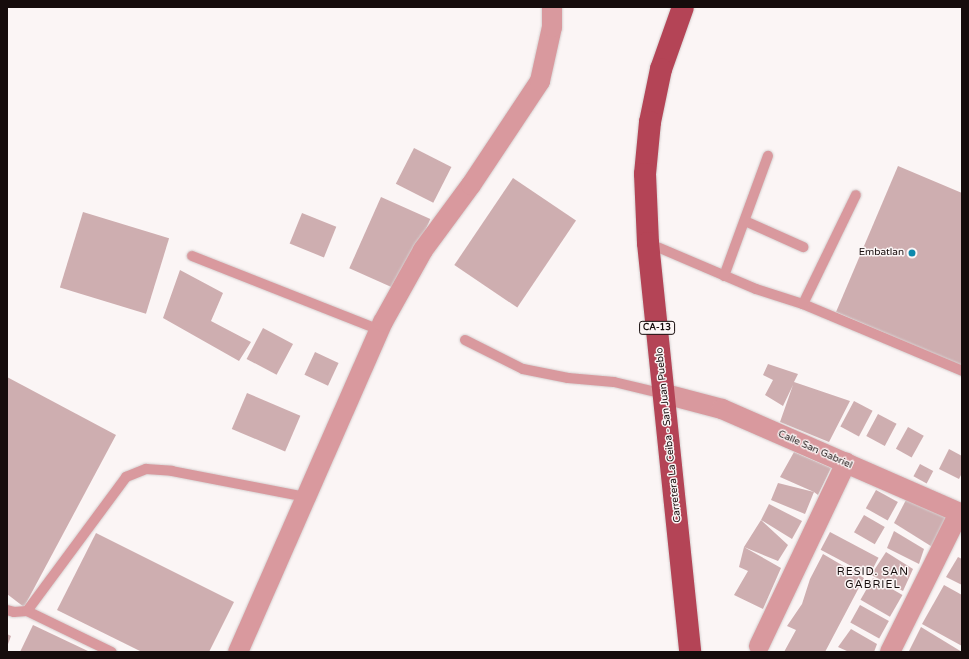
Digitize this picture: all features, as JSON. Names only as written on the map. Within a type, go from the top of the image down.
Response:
[{"type":"main road","name":"Carretera La Ceiba - San Juan Pueblo","points":[[683,7],[661,69],[650,122],[645,174],[648,243],[665,394],[690,652]]},
{"type":"street","points":[[238,652],[380,330],[424,250],[471,185],[540,81],[552,27],[552,7]]},
{"type":"street","name":"Calle San Gabriel","points":[[665,394],[722,409],[961,514]]},
{"type":"street","points":[[759,646],[846,463]]},
{"type":"street","points":[[890,652],[961,514]]},
{"type":"lane","points":[[724,276],[768,156]]},
{"type":"lane","points":[[803,304],[856,195]]},
{"type":"lane","points":[[745,220],[803,247]]},
{"type":"lane","points":[[648,243],[756,289],[803,304],[962,371]]},
{"type":"lane","points":[[192,256],[380,330]]},
{"type":"lane","points":[[465,340],[523,369],[568,378],[614,382],[665,394]]},
{"type":"lane","points":[[27,611],[126,477],[146,469],[172,471],[306,497]]},
{"type":"lane","points":[[7,610],[14,612],[27,611],[112,652]]},
{"type":"building","points":[[414,148],[451,167],[433,203],[396,184]]},
{"type":"building","name":"Embatlan","points":[[898,166],[962,193],[962,366],[836,312]]},
{"type":"building","points":[[513,178],[576,220],[517,308],[454,265]]},
{"type":"building","points":[[381,197],[430,219],[399,290],[349,268]]},
{"type":"building","points":[[83,212],[169,238],[146,314],[60,288]]},
{"type":"building","points":[[302,213],[336,227],[324,257],[290,244]]},
{"type":"building","points":[[180,270],[223,293],[211,321],[251,342],[239,361],[163,318]]},
{"type":"building","points":[[263,328],[293,344],[277,375],[247,359]]},
{"type":"building","points":[[315,352],[339,363],[328,386],[304,375]]},
{"type":"building","points":[[768,364],[798,374],[794,382],[850,401],[829,442],[780,422],[793,385],[783,406],[765,395],[773,380],[763,375]]},
{"type":"building","points":[[7,377],[116,435],[24,607],[7,594]]},
{"type":"building","points":[[247,393],[300,416],[285,452],[232,429]]},
{"type":"building","points":[[854,401],[873,411],[859,436],[840,427]]},
{"type":"building","points":[[878,414],[897,424],[885,446],[866,436]]},
{"type":"building","points":[[908,427],[924,436],[912,458],[896,449]]},
{"type":"building","points":[[949,449],[962,456],[962,473],[959,479],[939,469]]},
{"type":"building","points":[[794,452],[831,468],[818,495],[780,477]]},
{"type":"building","points":[[920,464],[933,471],[927,483],[913,476]]},
{"type":"building","points":[[778,483],[814,492],[805,514],[771,500]]},
{"type":"building","points":[[876,490],[898,502],[888,520],[866,508]]},
{"type":"building","points":[[907,498],[950,518],[934,548],[894,523]]},
{"type":"building","points":[[769,504],[802,521],[792,539],[761,520]]},
{"type":"building","points":[[864,515],[885,527],[875,544],[854,532]]},
{"type":"building","points":[[761,520],[788,545],[778,561],[744,547]]},
{"type":"building","points":[[894,531],[924,549],[919,564],[887,548]]},
{"type":"building","points":[[830,532],[879,558],[869,575],[821,550]]},
{"type":"building","points":[[96,533],[234,602],[209,652],[142,652],[57,610]]},
{"type":"building","points":[[744,547],[781,568],[763,609],[734,595],[748,571],[739,567]]},
{"type":"building","points":[[886,552],[913,569],[903,591],[871,575]]},
{"type":"building","points":[[823,554],[864,578],[825,652],[784,652],[796,630],[787,626],[802,604],[810,579]]},
{"type":"building","points":[[958,557],[962,559],[962,585],[946,577]]},
{"type":"building","points":[[873,578],[902,595],[890,617],[860,600]]},
{"type":"building","points":[[944,585],[962,595],[962,646],[922,624]]},
{"type":"building","points":[[860,605],[889,621],[879,638],[850,622]]},
{"type":"building","points":[[33,625],[90,652],[20,652]]},
{"type":"building","points":[[921,627],[962,652],[909,651]]},
{"type":"building","points":[[851,629],[877,644],[874,652],[849,652],[838,647]]},
{"type":"building","points":[[7,634],[11,636],[7,647]]},
{"type":"place","name":"Embatlan","points":[[912,253]]},
{"type":"district","name":"RESID. SAN GABRIEL","points":[[873,579]]}]
